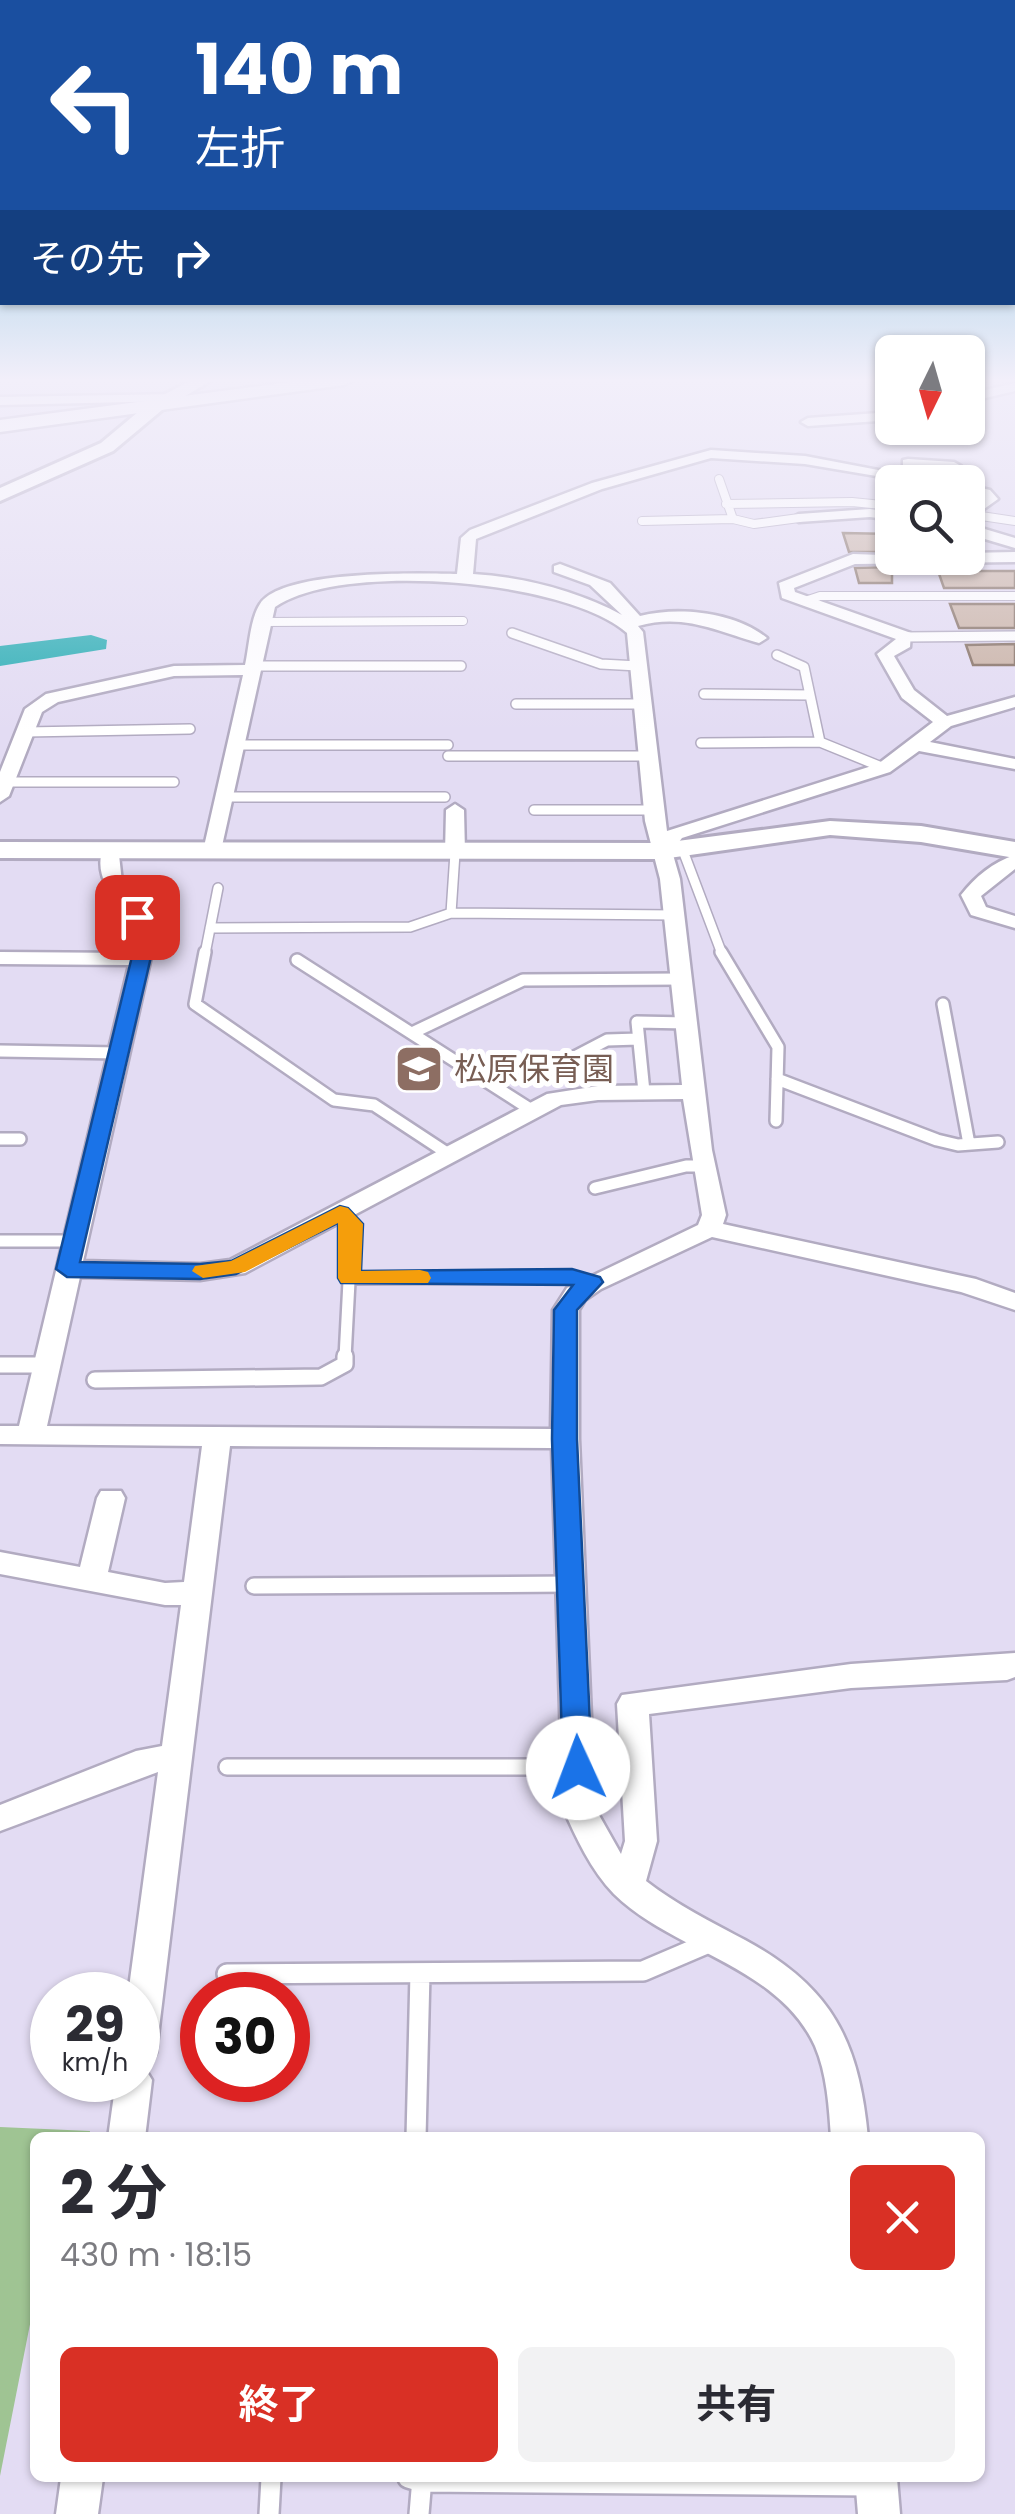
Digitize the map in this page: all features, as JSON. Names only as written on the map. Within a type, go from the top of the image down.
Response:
[{"type":"street","points":[[464,580],[469,538],[476,532],[564,497]]},
{"type":"street","points":[[799,518],[875,514]]},
{"type":"street","points":[[985,528],[1015,543]]},
{"type":"street","points":[[945,722],[918,708],[904,694],[885,654],[904,642],[904,637],[788,595],[785,586],[846,560],[1015,557]]},
{"type":"street","points":[[560,569],[592,577],[609,587],[632,623],[653,810],[672,850]]},
{"type":"street","points":[[214,851],[263,622],[272,598],[306,584],[464,580],[516,584],[632,623],[672,613],[701,616],[758,638]]},
{"type":"street","points":[[3,789],[34,709],[52,698],[174,671],[253,668]]},
{"type":"street","points":[[709,1228],[714,1214],[694,1092],[670,879],[675,834],[884,768],[945,722],[1015,702]]},
{"type":"street","points":[[918,745],[1015,764]]},
{"type":"street","points":[[450,804],[455,853]]},
{"type":"street","points":[[0,850],[672,850],[830,828],[921,834],[1015,850]]},
{"type":"street","points":[[31,1434],[141,959],[143,926],[111,885],[111,850]]},
{"type":"street","points":[[1015,861],[991,875],[972,895],[978,911],[1015,922]]},
{"type":"street","points":[[0,958],[141,959]]},
{"type":"street","points":[[67,1269],[200,1272],[236,1267],[533,1111],[574,1094],[694,1092]]},
{"type":"street","points":[[850,2132],[846,2088],[826,2032],[786,1983],[628,1886],[593,1843],[579,1808],[565,1439],[566,1310],[576,1294],[592,1282],[709,1228],[967,1285],[1015,1302]]},
{"type":"street","points":[[0,1434],[565,1439]]},
{"type":"street","points":[[148,1972],[217,1438]]},
{"type":"street","points":[[91,1580],[111,1498]]},
{"type":"street","points":[[0,1563],[164,1594],[198,1593]]},
{"type":"street","points":[[628,1886],[640,1841],[633,1704],[851,1676],[1007,1668],[1015,1664]]},
{"type":"street","points":[[0,1818],[67,1795],[148,1760],[176,1757]]},
{"type":"street","points":[[127,2132],[131,2102]]},
{"type":"street","points":[[77,2514],[81,2482]]},
{"type":"lane","points":[[724,497],[734,519]]},
{"type":"lane","points":[[726,504],[875,504]]},
{"type":"lane","points":[[642,521],[734,519],[754,524],[799,518]]},
{"type":"lane","points":[[985,520],[1015,521]]},
{"type":"lane","points":[[805,601],[820,596],[1015,596]]},
{"type":"lane","points":[[263,622],[462,621]]},
{"type":"lane","points":[[512,632],[601,664],[638,666]]},
{"type":"lane","points":[[904,637],[1015,636]]},
{"type":"lane","points":[[777,655],[804,667],[820,742]]},
{"type":"lane","points":[[253,668],[461,666]]},
{"type":"lane","points":[[704,694],[810,695]]},
{"type":"lane","points":[[516,704],[642,704]]},
{"type":"lane","points":[[26,732],[190,730]]},
{"type":"lane","points":[[701,743],[820,742],[884,768]]},
{"type":"lane","points":[[236,745],[648,756]]},
{"type":"lane","points":[[3,789],[174,782]]},
{"type":"lane","points":[[225,798],[450,804]]},
{"type":"lane","points":[[534,810],[653,810]]},
{"type":"lane","points":[[672,850],[727,967],[778,1046],[776,1122]]},
{"type":"lane","points":[[451,914],[455,853]]},
{"type":"lane","points":[[218,888],[195,1004],[334,1100],[374,1105],[450,1155]]},
{"type":"lane","points":[[210,928],[410,927],[451,914],[674,916]]},
{"type":"lane","points":[[297,960],[533,1111]]},
{"type":"lane","points":[[412,1034],[523,980],[682,979]]},
{"type":"lane","points":[[942,1004],[969,1144]]},
{"type":"lane","points":[[644,1092],[637,1022],[687,1023]]},
{"type":"lane","points":[[540,1075],[607,1040],[638,1039]]},
{"type":"lane","points":[[0,1051],[119,1053]]},
{"type":"lane","points":[[777,1080],[936,1140],[998,1142]]},
{"type":"lane","points":[[0,1139],[20,1139]]},
{"type":"lane","points":[[595,1188],[686,1166],[704,1166]]},
{"type":"lane","points":[[95,1380],[321,1377],[345,1364],[352,1224],[340,1212]]},
{"type":"lane","points":[[0,1241],[74,1241]]},
{"type":"lane","points":[[350,1278],[572,1277],[592,1282]]},
{"type":"lane","points":[[0,1365],[46,1365]]},
{"type":"lane","points":[[254,1586],[571,1584]]},
{"type":"lane","points":[[227,1767],[578,1768]]},
{"type":"lane","points":[[310,1974],[643,1971],[713,1940]]},
{"type":"lane","points":[[416,2132],[420,1973]]},
{"type":"lane","points":[[268,2514],[271,2482]]},
{"type":"lane","points":[[417,2482],[418,2514]]},
{"type":"lane","points":[[523,2482],[877,2492]]},
{"type":"shaded area","points":[[91,635],[107,640],[106,649],[0,666],[0,646]]},
{"type":"shaded area","points":[[0,2127],[90,2131],[30,2132],[30,2324],[0,2476]]},
{"type":"building","points":[[843,533],[875,534],[875,552],[849,552]]},
{"type":"building","points":[[875,567],[875,575],[892,575],[892,583],[859,583],[855,568]]},
{"type":"building","points":[[1015,571],[1015,588],[944,588],[939,575]]},
{"type":"building","points":[[950,604],[1015,604],[1015,628],[959,628]]},
{"type":"building","points":[[1015,644],[1015,665],[973,665],[966,645]]},
{"type":"slow traffic","points":[[203,1271],[236,1267],[340,1212],[352,1224],[350,1278],[420,1278]]},
{"type":"place","name":"松原保育園","points":[[419,1069]]},
{"type":"route","points":[[137,917],[143,926],[144,944],[67,1269],[200,1272],[236,1267],[340,1212],[352,1224],[350,1278],[572,1277],[592,1282],[576,1294],[566,1310],[565,1439],[578,1768]]}]
